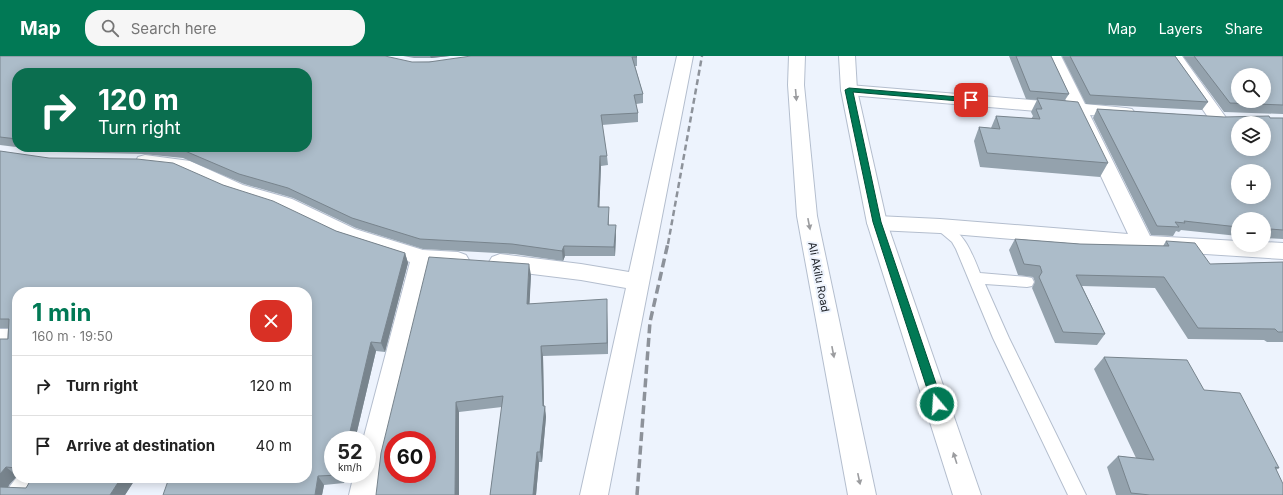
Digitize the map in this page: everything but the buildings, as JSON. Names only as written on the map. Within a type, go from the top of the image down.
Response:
[{"type":"street","points":[[594,495],[685,56]]},
{"type":"street","name":"Ali Akilu Road","points":[[796,56],[796,85],[807,216],[862,495]]},
{"type":"street","points":[[847,56],[849,90],[877,222],[967,495]]},
{"type":"street","points":[[1053,56],[1143,243]]},
{"type":"street","points":[[1174,56],[1225,119],[1195,117]]},
{"type":"street","points":[[849,90],[1140,114]]},
{"type":"street","points":[[128,161],[184,165],[236,190],[285,204],[348,234],[380,243],[422,258],[514,263],[639,282]]},
{"type":"street","points":[[877,222],[1143,243],[1283,251]]},
{"type":"street","points":[[363,495],[422,258]]},
{"type":"street","points":[[0,338],[12,338]]},
{"type":"street","points":[[20,495],[30,483]]},
{"type":"lane","points":[[940,226],[957,240],[963,248],[974,278],[1077,495]]},
{"type":"lane","points":[[974,278],[1027,282]]},
{"type":"railway","points":[[668,244],[702,56]]},
{"type":"railway","points":[[637,495],[650,322],[668,243]]},
{"type":"route","points":[[937,404],[877,222],[849,90],[971,100]]}]
